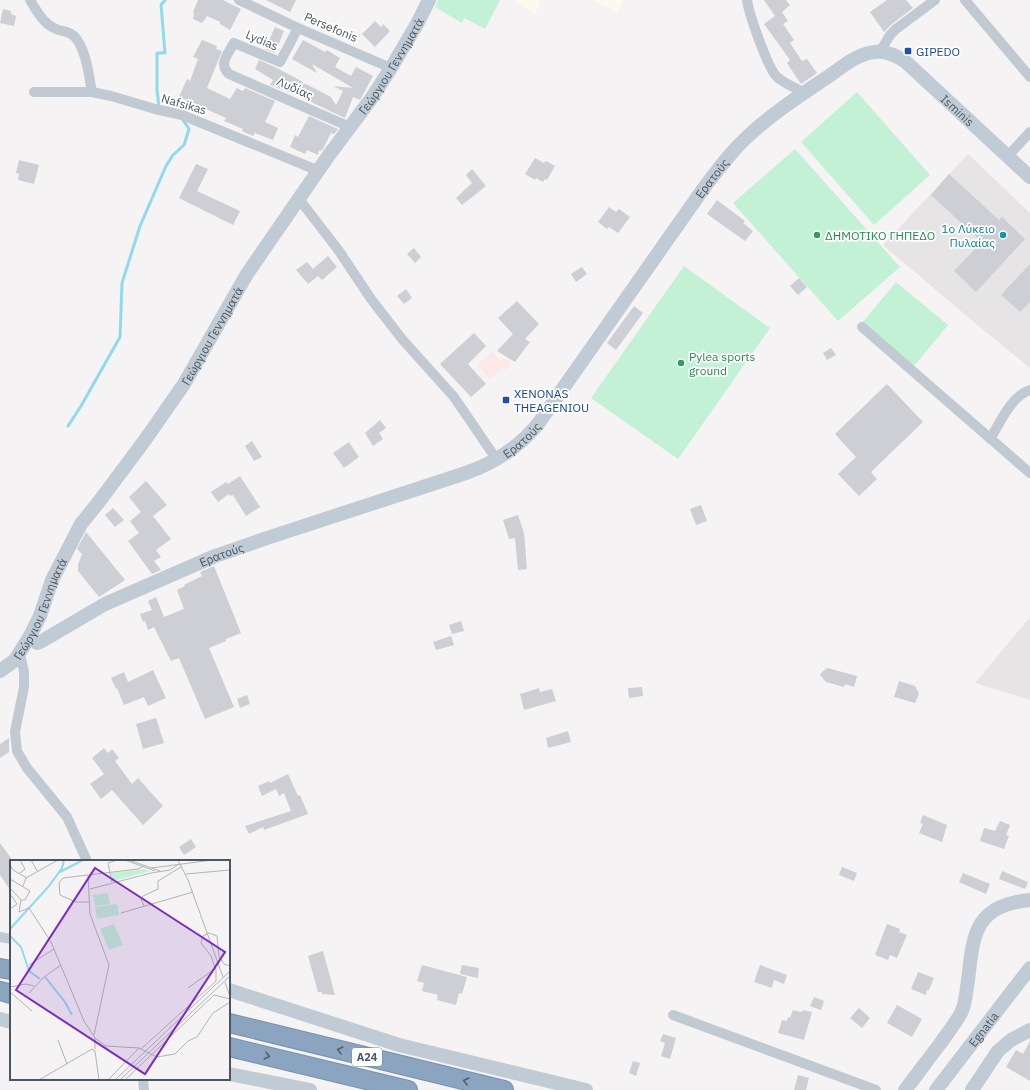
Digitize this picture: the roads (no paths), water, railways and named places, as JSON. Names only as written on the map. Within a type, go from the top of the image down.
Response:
[{"type":"highway","points":[[0,968],[10,970]]},
{"type":"highway","points":[[0,992],[10,994]]},
{"type":"highway","name":"Α24","points":[[230,1023],[504,1090]]},
{"type":"highway","name":"Α24","points":[[230,1047],[408,1090]]},
{"type":"street","points":[[30,0],[48,25],[56,30],[64,30],[74,36],[81,48],[92,92]]},
{"type":"street","name":"Persefonis","points":[[239,0],[298,28],[391,68]]},
{"type":"street","name":"Γεώργιου Γεννηματά","points":[[0,671],[9,666],[20,654],[30,636],[40,616],[52,580],[81,524],[98,504],[184,384],[247,274],[371,99],[417,24],[429,0]]},
{"type":"street","points":[[747,0],[751,17],[772,70],[777,77],[804,93]]},
{"type":"street","points":[[880,52],[890,35],[935,0]]},
{"type":"street","points":[[965,0],[1030,77]]},
{"type":"street","name":"Lydias","points":[[229,74],[224,69],[224,61],[234,43],[280,62],[298,28]]},
{"type":"street","name":"Ερατούς","points":[[30,636],[37,643],[42,641],[105,604],[230,550],[466,473],[498,460],[521,443],[538,424],[701,192],[730,155],[757,128],[804,93],[855,59],[868,53],[880,52]]},
{"type":"street","name":"Isminis","points":[[880,52],[894,55],[906,62],[1030,177]]},
{"type":"street","name":"Λυδίας","points":[[229,74],[350,127]]},
{"type":"street","name":"Nafsikas","points":[[34,92],[92,92],[182,115],[319,171]]},
{"type":"street","points":[[1008,156],[1030,132]]},
{"type":"street","points":[[299,199],[339,252],[371,299],[402,339],[454,398],[498,460]]},
{"type":"street","points":[[862,327],[1030,473]]},
{"type":"street","points":[[990,439],[1013,402],[1021,394],[1030,390]]},
{"type":"street","points":[[20,654],[24,672],[24,687],[15,732],[17,751],[27,768],[67,817],[87,860]]},
{"type":"street","points":[[905,1090],[962,1012],[974,936],[981,923],[987,915],[998,907],[1017,901],[1030,900]]},
{"type":"street","points":[[0,937],[10,939]]},
{"type":"street","name":"Egnatia","points":[[936,1090],[1030,968]]},
{"type":"street","points":[[230,990],[399,1045],[586,1090]]},
{"type":"street","points":[[673,1016],[876,1090]]},
{"type":"street","points":[[0,1019],[10,1022]]},
{"type":"street","points":[[972,1090],[998,1051],[1011,1040],[1030,1030]]},
{"type":"street","points":[[230,1074],[310,1090]]},
{"type":"street","points":[[143,1080],[144,1090]]},
{"type":"waterway","points":[[161,107],[159,107],[157,90],[157,53],[165,53],[161,5],[165,0]]},
{"type":"waterway","points":[[68,426],[120,337],[122,283],[140,226],[166,166],[173,155],[184,145],[189,129],[183,120]]},
{"type":"place","name":"GIPEDO","points":[[908,51]]},
{"type":"place","name":"ΔΗΜΟΤΙΚΟ ΓΗΠΕΔΟ","points":[[817,235]]},
{"type":"place","name":"1ο Λύκειο Πυλαίας","points":[[1003,235]]},
{"type":"place","name":"Pylea sports ground","points":[[681,363]]},
{"type":"place","name":"XENONAS THEAGENIOU","points":[[506,400]]}]
